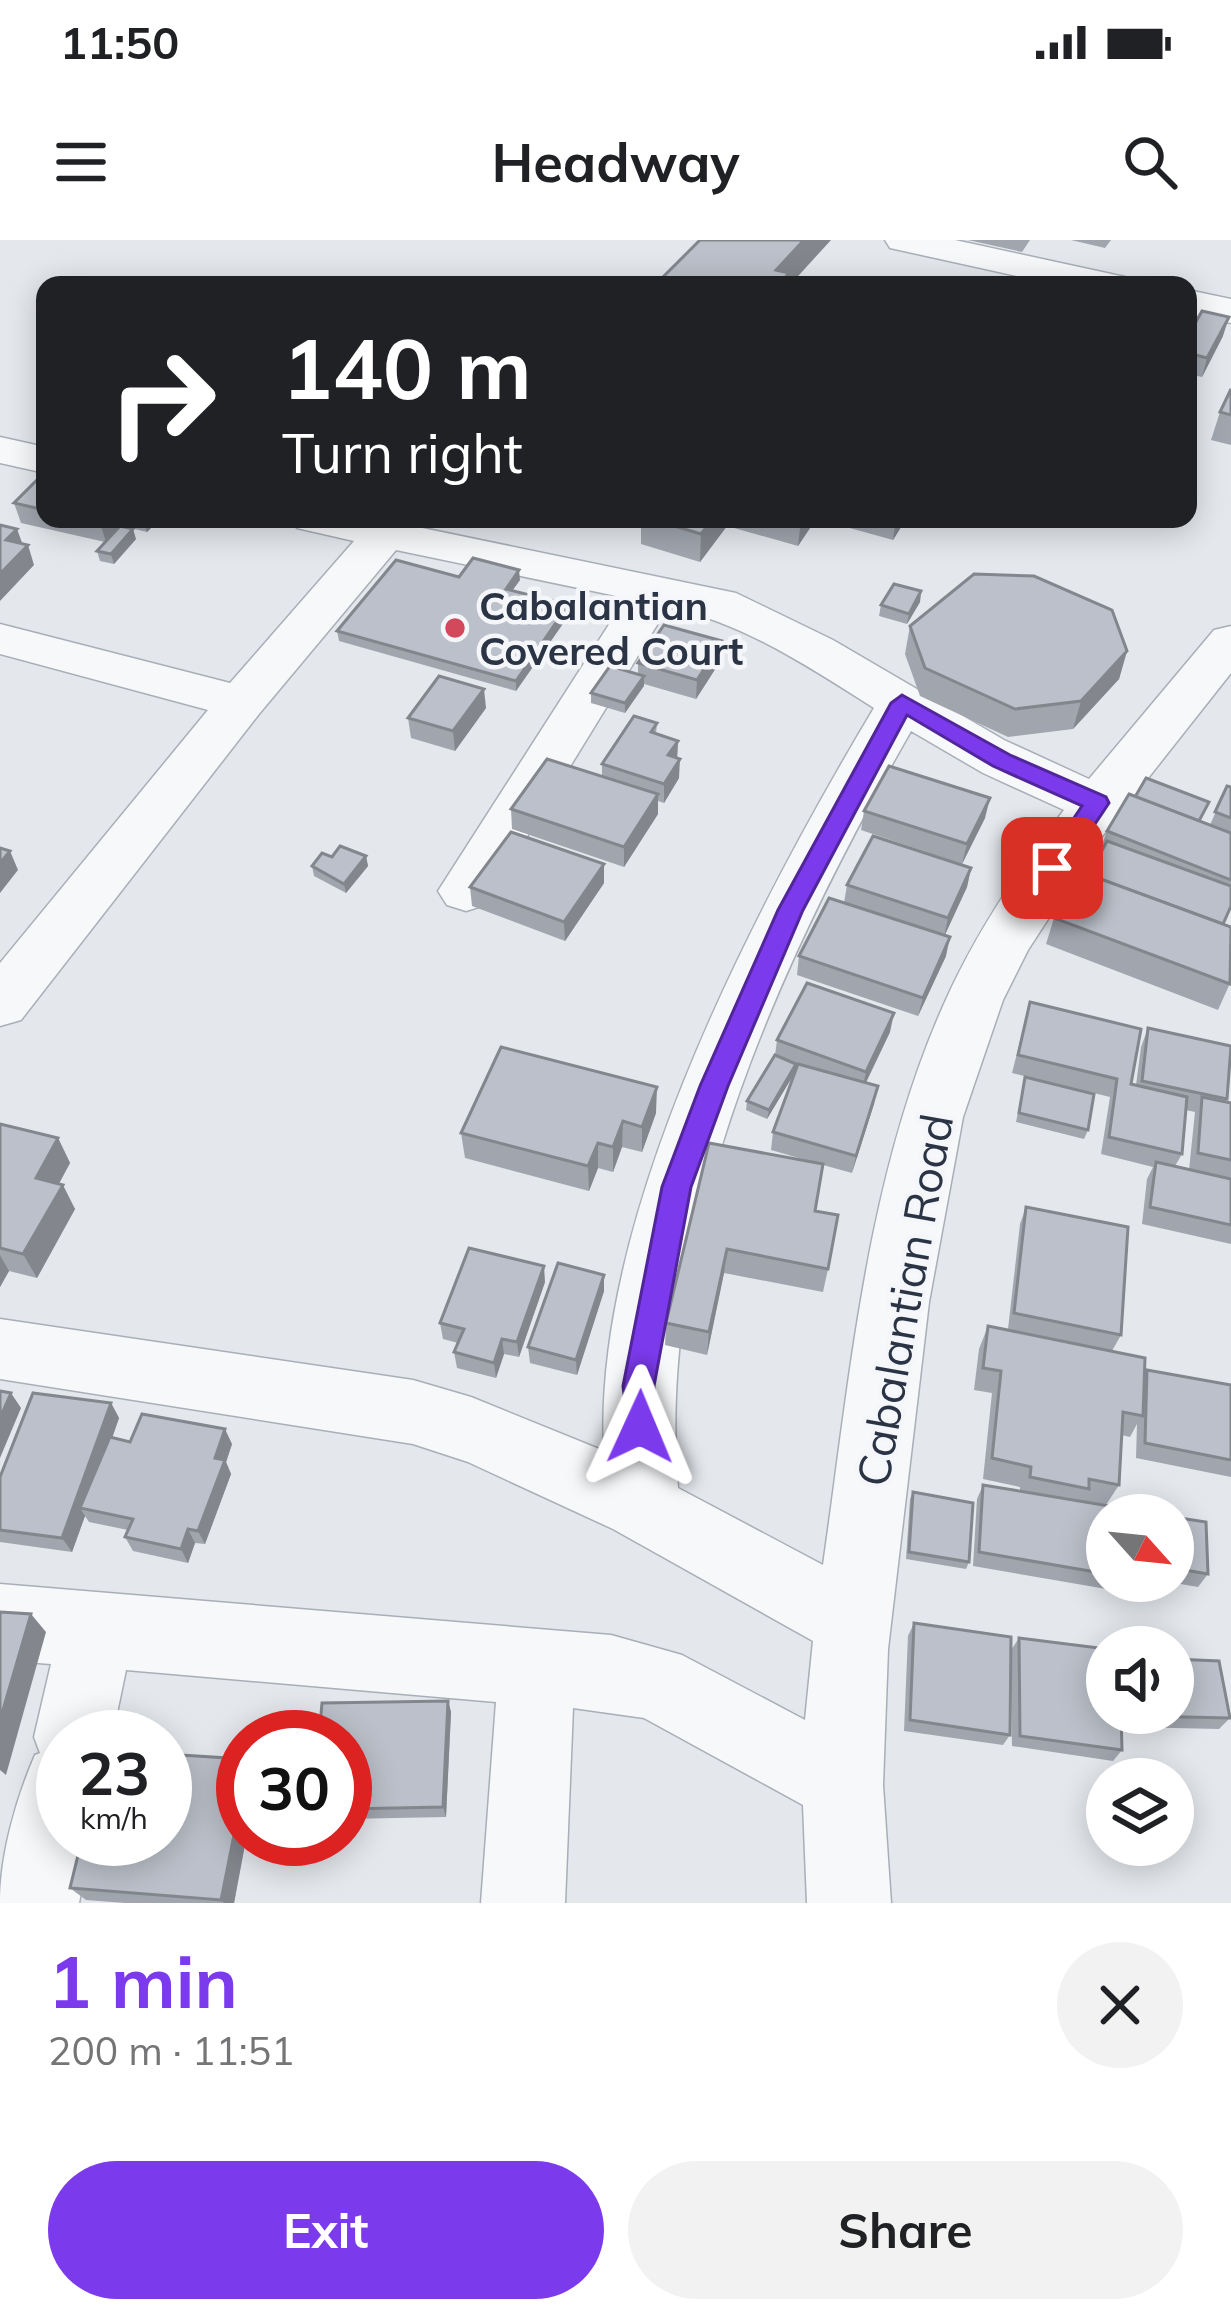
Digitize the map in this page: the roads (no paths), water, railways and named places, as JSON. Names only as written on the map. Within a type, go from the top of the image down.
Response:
[{"type":"street","points":[[903,240],[1069,276]]},
{"type":"street","points":[[1197,304],[1231,311]]},
{"type":"street","points":[[0,450],[36,458]]},
{"type":"street","points":[[353,528],[719,603],[772,624],[1001,760],[1097,803]]},
{"type":"street","points":[[0,1004],[241,702],[384,535]]},
{"type":"street","points":[[466,891],[656,588]]},
{"type":"street","points":[[0,639],[241,702]]},
{"type":"street","name":"Cabalantian Road","points":[[849,1903],[843,1783],[854,1623],[893,1316],[915,1190],[950,1058],[1001,946],[1097,803],[1231,641]]},
{"type":"street","points":[[644,1510],[639,1386],[676,1187],[714,1086],[791,910],[902,703]]},
{"type":"street","points":[[0,1349],[413,1412],[488,1435],[644,1510],[854,1623]]},
{"type":"street","points":[[0,1622],[610,1672],[655,1682],[843,1783]]},
{"type":"street","points":[[79,1710],[96,1631]]},
{"type":"street","points":[[523,1903],[537,1668]]},
{"type":"street","points":[[37,1903],[45,1866]]},
{"type":"place","name":"Cabalantian Covered Court","points":[[455,628]]}]
